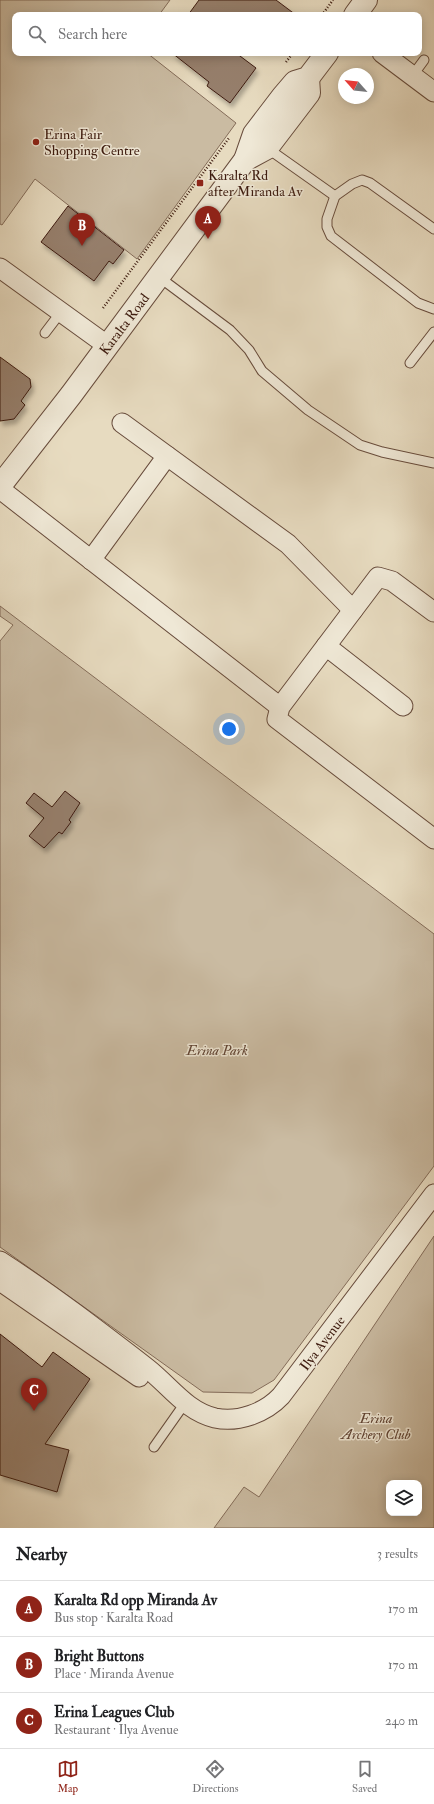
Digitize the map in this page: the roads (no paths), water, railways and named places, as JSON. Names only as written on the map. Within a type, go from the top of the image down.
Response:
[{"type":"street","points":[[357,12],[366,0]]},
{"type":"street","name":"Karalta Road","points":[[0,486],[108,346],[245,160],[254,134],[295,82],[308,78],[325,56]]},
{"type":"street","points":[[389,56],[418,68],[434,92]]},
{"type":"street","name":"Karalta Road","points":[[245,160],[268,148],[309,92],[308,78]]},
{"type":"street","points":[[0,268],[108,346]]},
{"type":"street","points":[[122,423],[288,544],[353,610]]},
{"type":"street","points":[[91,560],[167,456]]},
{"type":"street","points":[[0,489],[280,707]]},
{"type":"street","points":[[434,612],[392,581],[378,577],[280,707],[277,719],[434,839]]},
{"type":"street","points":[[326,646],[403,706]]},
{"type":"street","name":"Ilya Avenue","points":[[0,1281],[134,1374],[204,1414],[228,1420],[253,1415],[272,1406],[281,1396],[434,1194]]},
{"type":"street","name":"Ilya Avenue","points":[[0,1261],[79,1316],[162,1380],[180,1399]]},
{"type":"lane","points":[[268,148],[334,196]]},
{"type":"lane","points":[[434,229],[370,183],[362,180],[352,184],[334,196],[326,219],[327,227],[331,236],[418,303],[434,309]]},
{"type":"lane","points":[[159,277],[230,330],[249,350],[262,371],[287,394],[360,445],[382,452],[434,463]]},
{"type":"lane","points":[[46,333],[61,312]]},
{"type":"lane","points":[[410,363],[434,332]]},
{"type":"lane","points":[[154,1447],[180,1399]]},
{"type":"place","name":"Erina Fair Shopping Centre","points":[[36,142]]},
{"type":"place","name":"Karalta Rd after Miranda Av","points":[[200,183]]},
{"type":"place","name":"Karalta Rd opp Miranda Av","points":[[208,239]]},
{"type":"place","name":"Bright Buttons","points":[[82,246]]},
{"type":"place","name":"Erina Leagues Club","points":[[34,1411]]},
{"type":"park label","name":"Erina Park","points":[[217,1050]]},
{"type":"park label","name":"Erina Archery Club","points":[[376,1426]]}]
